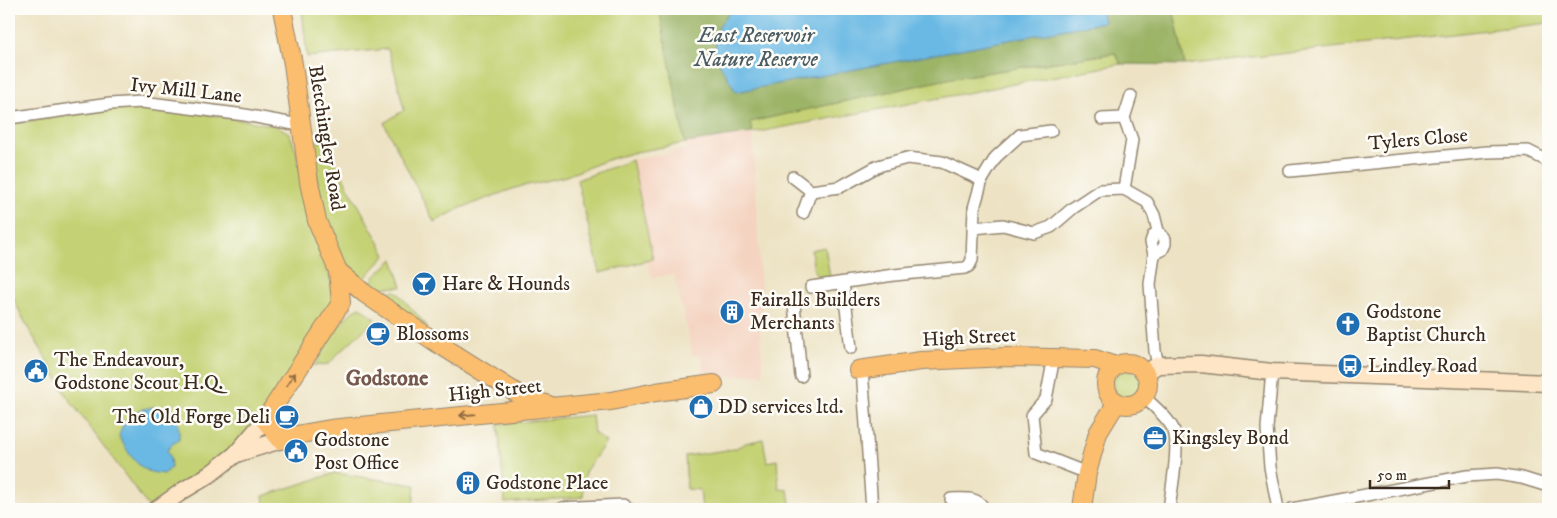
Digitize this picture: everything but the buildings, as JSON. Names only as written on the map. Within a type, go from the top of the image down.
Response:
[{"type":"main road","name":"Bletchingley Road","points":[[282,9],[293,64],[309,182],[317,221],[338,271]]},
{"type":"main road","points":[[338,271],[398,317],[515,392],[553,406]]},
{"type":"main road","points":[[158,509],[209,475],[236,454],[265,420],[341,303],[338,271]]},
{"type":"main road","points":[[341,303],[375,301]]},
{"type":"main road","name":"High Street","points":[[860,370],[921,361],[1007,357],[1095,359],[1116,366]]},
{"type":"main road","points":[[1082,359],[1106,381],[1110,395],[1117,402],[1130,404],[1135,403],[1143,396],[1152,369]]},
{"type":"main road","points":[[1106,381],[1116,366],[1130,363],[1152,369],[1201,364],[1272,372],[1548,383]]},
{"type":"main road","name":"High Street","points":[[281,440],[296,435],[330,429],[612,401],[656,392],[714,384]]},
{"type":"main road","points":[[504,412],[515,392]]},
{"type":"main road","points":[[1082,509],[1087,473],[1098,433],[1117,402]]},
{"type":"main road","points":[[236,454],[281,440],[265,420]]},
{"type":"street","points":[[1124,189],[1132,140],[1124,118],[1131,96]]},
{"type":"street","name":"Ivy Mill Lane","points":[[9,114],[142,102],[245,115],[294,124],[300,123]]},
{"type":"street","points":[[1102,119],[1124,118]]},
{"type":"street","points":[[811,287],[969,266],[972,260],[974,208],[982,180],[996,157],[1020,135],[1051,131]]},
{"type":"street","name":"Tylers Close","points":[[1290,170],[1487,152],[1528,152],[1548,161]]},
{"type":"street","points":[[793,177],[811,191],[840,187],[878,166],[908,158],[942,162],[982,180]]},
{"type":"street","points":[[974,228],[1003,225],[1034,233],[1051,227],[1073,208],[1100,190],[1124,189],[1147,202],[1154,215],[1158,231],[1165,239],[1162,250],[1154,254],[1150,284],[1155,351],[1152,369]]},
{"type":"street","points":[[803,213],[811,191]]},
{"type":"street","points":[[843,283],[851,348]]},
{"type":"street","points":[[794,304],[801,376]]},
{"type":"street","points":[[1054,357],[1046,399],[1032,415],[1036,453],[1087,473]]},
{"type":"street","points":[[860,370],[872,509]]},
{"type":"street","points":[[1272,372],[1267,428],[1270,467],[1278,509]]},
{"type":"street","points":[[1143,396],[1169,422],[1175,432],[1176,447],[1169,509],[1171,509]]},
{"type":"street","points":[[1292,509],[1467,476],[1497,474],[1522,478],[1548,486]]},
{"type":"street","points":[[951,499],[974,499],[984,509]]},
{"type":"street","points":[[562,508],[622,505],[629,509]]},
{"type":"shaded area","points":[[753,133],[762,311],[760,330],[763,374],[712,378],[704,375],[701,355],[693,356],[674,274],[652,278],[647,261],[653,259],[632,160],[686,149],[685,143]]},
{"type":"green space","points":[[302,9],[660,9],[685,143],[636,152],[610,159],[566,176],[515,188],[461,208],[434,222],[384,123],[404,110],[388,49],[307,57]]},
{"type":"green space","points":[[659,9],[1173,9],[1185,65],[1121,64],[1115,53],[952,78],[750,122],[753,133],[685,143]]},
{"type":"green space","points":[[1173,9],[1548,9],[1548,23],[1185,65]]},
{"type":"green space","points":[[1115,53],[1121,64],[753,133],[749,122],[952,78]]},
{"type":"green space","points":[[130,106],[171,108],[277,126],[289,133],[296,150],[308,214],[336,294],[333,307],[248,435],[150,509],[66,395],[9,290],[9,124]]},
{"type":"green space","points":[[323,141],[386,255],[361,282],[345,265],[327,229],[310,145]]},
{"type":"green space","points":[[632,160],[653,259],[600,273],[577,180]]},
{"type":"green space","points":[[825,247],[830,277],[817,277],[814,271],[811,250]]},
{"type":"green space","points":[[393,259],[402,287],[368,288],[374,277]]},
{"type":"green space","points":[[396,291],[428,327],[373,293]]},
{"type":"green space","points":[[360,307],[375,319],[329,364],[314,366],[346,317]]},
{"type":"green space","points":[[1127,370],[1137,374],[1141,384],[1137,394],[1127,398],[1117,394],[1113,384],[1117,374]]},
{"type":"green space","points":[[592,415],[594,433],[606,442],[585,472],[583,497],[505,503],[498,424]]},
{"type":"green space","points":[[763,439],[767,462],[777,460],[779,489],[788,490],[791,509],[702,509],[700,490],[687,489],[685,456],[734,449],[746,443]]},
{"type":"green space","points":[[335,473],[415,485],[413,509],[265,509],[263,496]]},
{"type":"water","name":"East Reservoir Nature Reserve","points":[[732,9],[1101,9],[1104,22],[736,92],[714,54],[719,26]]},
{"type":"water","points":[[152,407],[170,412],[177,420],[178,425],[179,440],[171,445],[167,451],[170,457],[171,468],[164,474],[150,472],[143,468],[128,451],[119,436],[124,423],[130,416]]},
{"type":"place","name":"Hare & Hounds","points":[[424,284]]},
{"type":"place","name":"Fairalls Builders Merchants","points":[[732,312]]},
{"type":"place","name":"Godstone Baptist Church","points":[[1348,324]]},
{"type":"place","name":"Blossoms","points":[[378,334]]},
{"type":"place","name":"Lindley Road","points":[[1350,366]]},
{"type":"place","name":"The Endeavour, Godstone Scout H.Q.","points":[[36,371]]},
{"type":"place","name":"DD services ltd.","points":[[701,407]]},
{"type":"place","name":"The Old Forge Deli","points":[[287,417]]},
{"type":"place","name":"Kingsley Bond","points":[[1155,438]]},
{"type":"place","name":"Godstone Post Office","points":[[296,451]]},
{"type":"place","name":"Godstone Place","points":[[468,483]]},
{"type":"district","name":"Godstone","points":[[387,378]]}]
